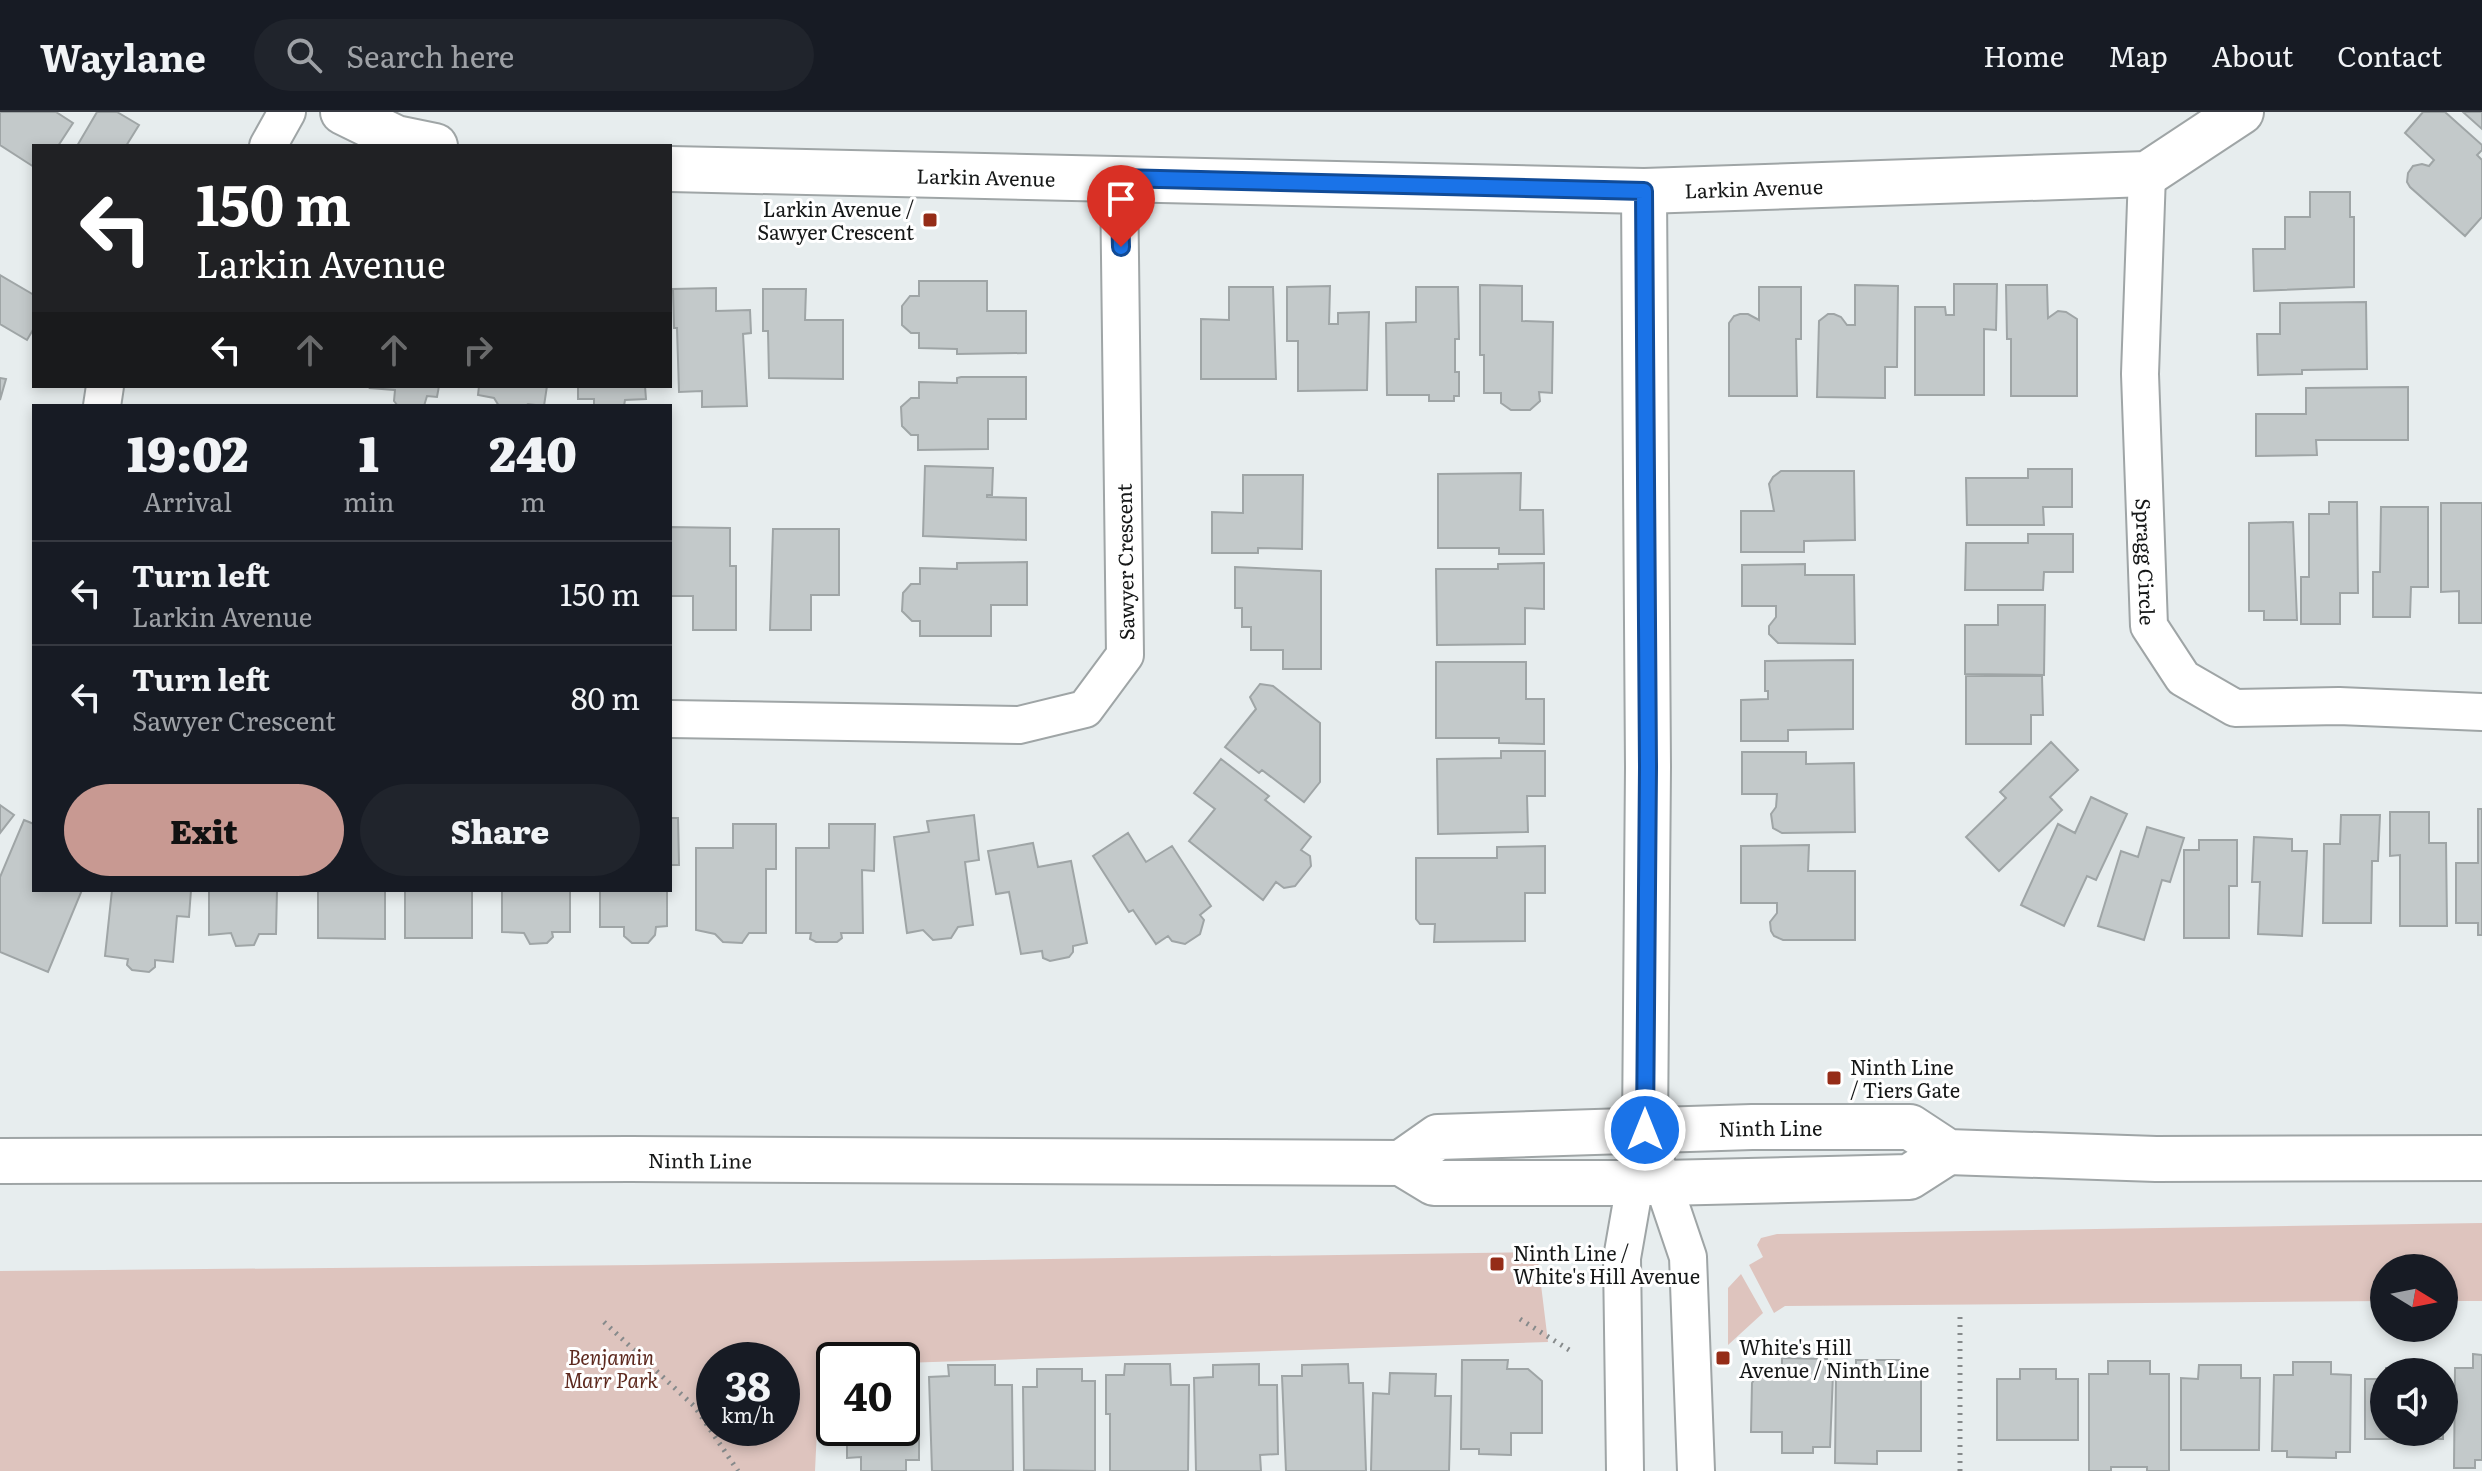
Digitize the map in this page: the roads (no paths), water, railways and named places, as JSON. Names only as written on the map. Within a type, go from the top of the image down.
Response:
[{"type":"main road","points":[[343,112],[396,138],[425,144]]},
{"type":"main road","points":[[2147,174],[2241,112]]},
{"type":"main road","name":"Larkin Avenue","points":[[672,169],[1644,191],[2147,174]]},
{"type":"main road","points":[[1644,191],[1648,751],[1645,1130]]},
{"type":"main road","name":"Ninth Line","points":[[0,1161],[646,1159],[1401,1163],[1434,1183],[1649,1183],[1909,1177],[1948,1152],[1910,1127],[1752,1127],[1438,1137],[1401,1163]]},
{"type":"main road","points":[[1948,1152],[2156,1159],[2482,1158]]},
{"type":"street","points":[[269,144],[287,112]]},
{"type":"street","name":"Spragg Circle","points":[[2147,174],[2140,374],[2149,626],[2183,678],[2235,708],[2339,706],[2482,712]]},
{"type":"street","name":"Sawyer Crescent","points":[[672,719],[1019,725],[1085,709],[1125,655],[1119,178]]},
{"type":"street","points":[[1645,1130],[1649,1183],[1688,1257],[1696,1471]]},
{"type":"street","points":[[1625,1471],[1622,1258],[1649,1183]]},
{"type":"place","name":"Larkin Avenue / Sawyer Crescent","points":[[930,220]]},
{"type":"place","name":"Ninth Line / Tiers Gate","points":[[1834,1078]]},
{"type":"place","name":"Ninth Line / White's Hill Avenue","points":[[1497,1264]]},
{"type":"place","name":"White's Hill Avenue / Ninth Line","points":[[1723,1358]]},
{"type":"park label","name":"Benjamin Marr Park","points":[[611,1368]]}]
